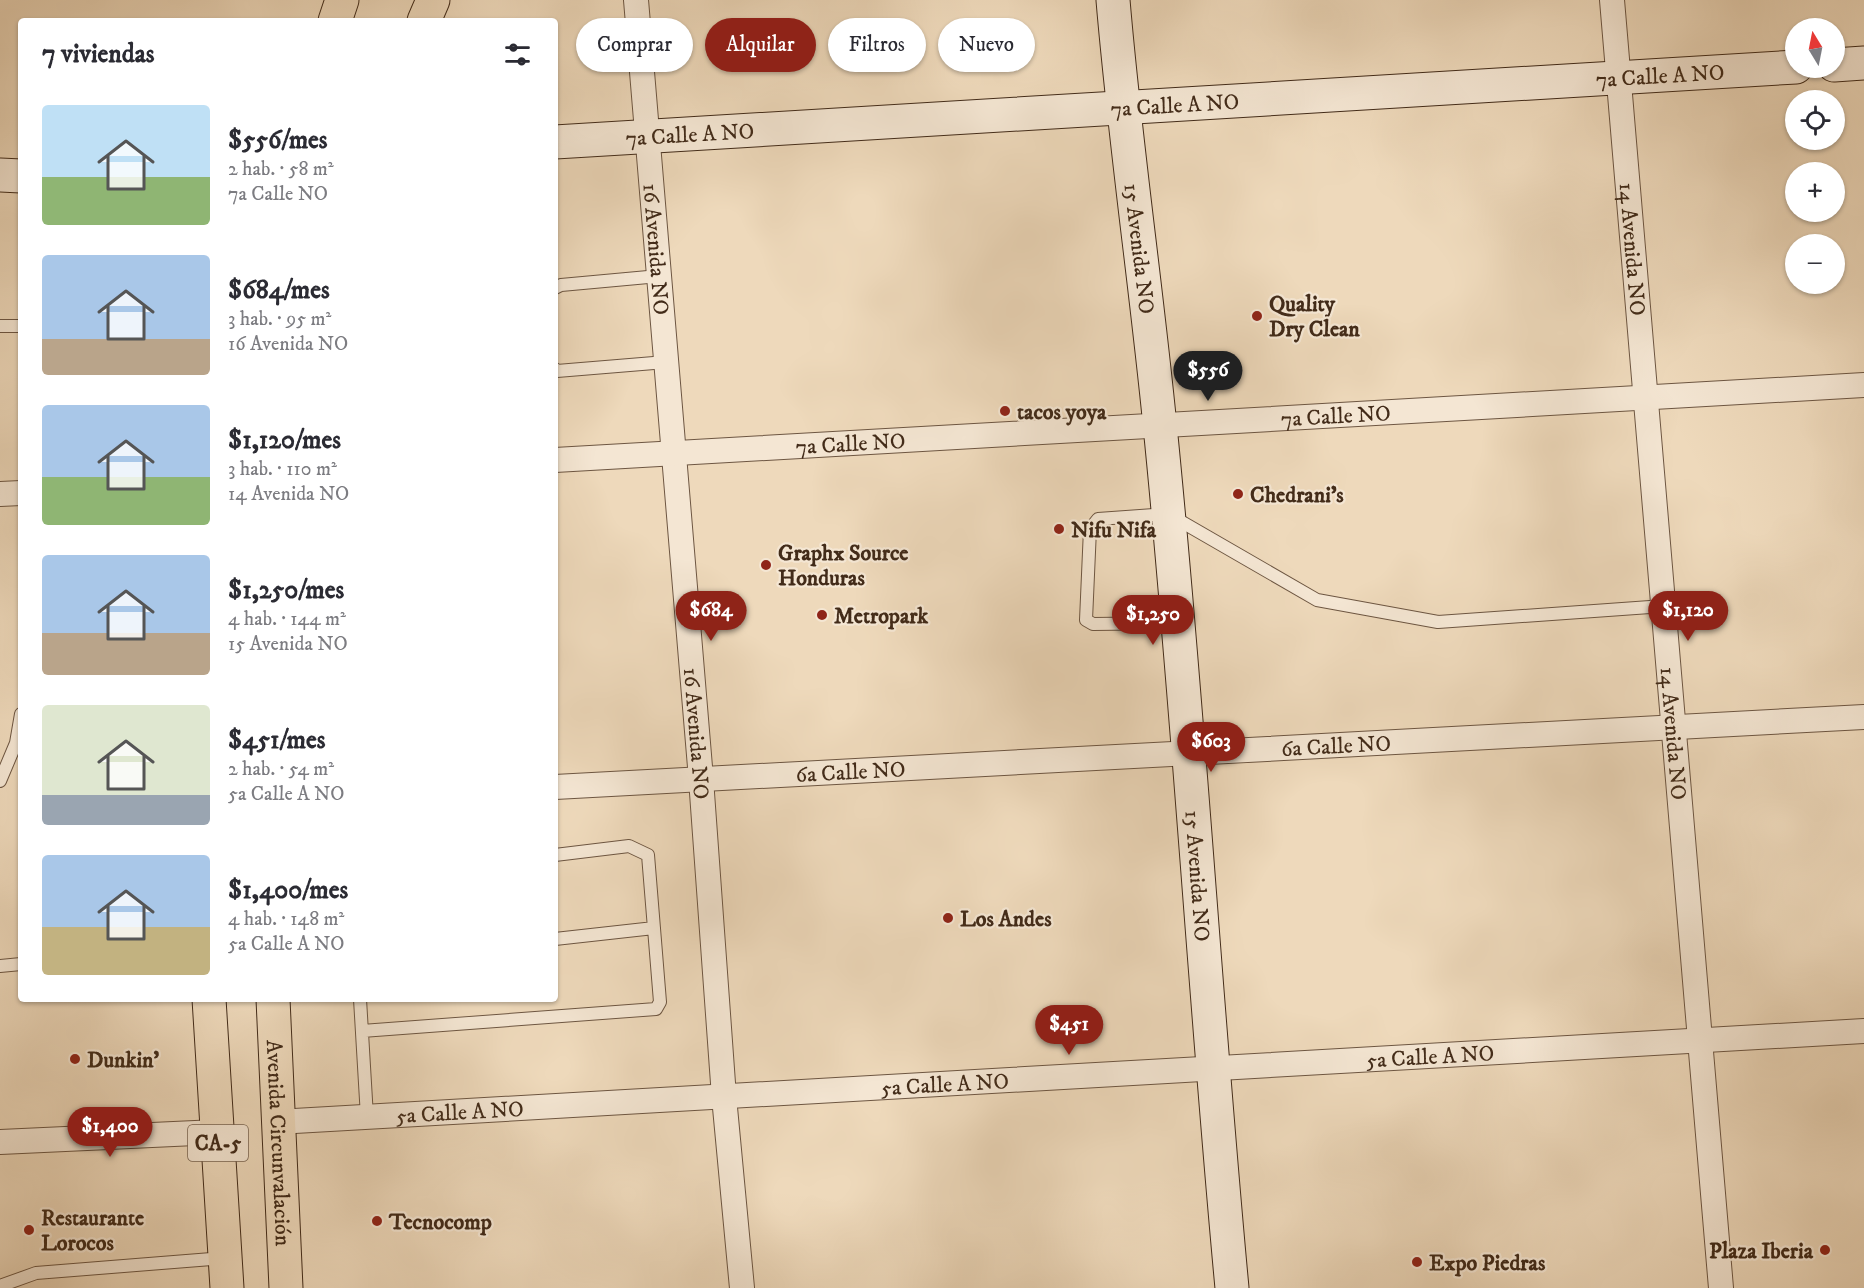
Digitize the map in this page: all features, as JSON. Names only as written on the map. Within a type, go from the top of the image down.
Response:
[{"type":"highway","points":[[425,18],[433,0]]},
{"type":"highway","name":"CA-5","points":[[208,1002],[226,1273]]},
{"type":"highway","name":"Avenida Circunvalación","points":[[273,1002],[286,1288]]},
{"type":"street","name":"16 Avenida NO","points":[[636,0],[701,779],[724,1096],[742,1288]]},
{"type":"street","name":"15 Avenida NO","points":[[1113,0],[1122,108],[1160,425],[1188,753],[1211,1069],[1232,1288]]},
{"type":"street","name":"14 Avenida NO","points":[[1612,0],[1721,1288]]},
{"type":"street","points":[[1845,64],[1864,63]]},
{"type":"street","name":"7a Calle A NO","points":[[558,142],[1785,69]]},
{"type":"street","name":"7a Calle NO","points":[[558,460],[1864,385]]},
{"type":"street","points":[[0,494],[18,493]]},
{"type":"street","name":"6a Calle NO","points":[[558,787],[1864,717]]},
{"type":"street","name":"5a Calle A NO","points":[[277,1122],[1864,1031]]},
{"type":"street","points":[[0,1142],[217,1132]]},
{"type":"lane","points":[[558,286],[659,276]]},
{"type":"lane","points":[[0,326],[18,326]]},
{"type":"lane","points":[[558,371],[666,362]]},
{"type":"lane","points":[[1177,623],[1093,624],[1086,620],[1090,529],[1093,522],[1098,519],[1168,514],[1317,600],[1438,622],[1664,606]]},
{"type":"lane","points":[[0,781],[16,743],[18,731]]},
{"type":"lane","points":[[362,1031],[656,1009],[660,1002],[648,855],[629,846],[558,855]]},
{"type":"lane","points":[[558,939],[654,928]]},
{"type":"lane","points":[[0,966],[18,964]]},
{"type":"lane","points":[[360,1002],[367,1117]]},
{"type":"lane","points":[[0,1286],[36,1273],[226,1273]]},
{"type":"place","name":"Quality Dry Clean","points":[[1257,316]]},
{"type":"place","name":"tacos yoya","points":[[1005,411]]},
{"type":"place","name":"Chedrani's","points":[[1238,494]]},
{"type":"place","name":"Nifu Nifa","points":[[1059,529]]},
{"type":"place","name":"Graphx Source Honduras","points":[[766,565]]},
{"type":"place","name":"Metropark","points":[[822,615]]},
{"type":"place","name":"Los Andes","points":[[948,918]]},
{"type":"place","name":"Dunkin'","points":[[75,1059]]},
{"type":"place","name":"Tecnocomp","points":[[377,1221]]},
{"type":"place","name":"Restaurante Lorocos","points":[[29,1230]]},
{"type":"place","name":"Plaza Iberia","points":[[1825,1250]]},
{"type":"place","name":"Expo Piedras","points":[[1417,1262]]}]
